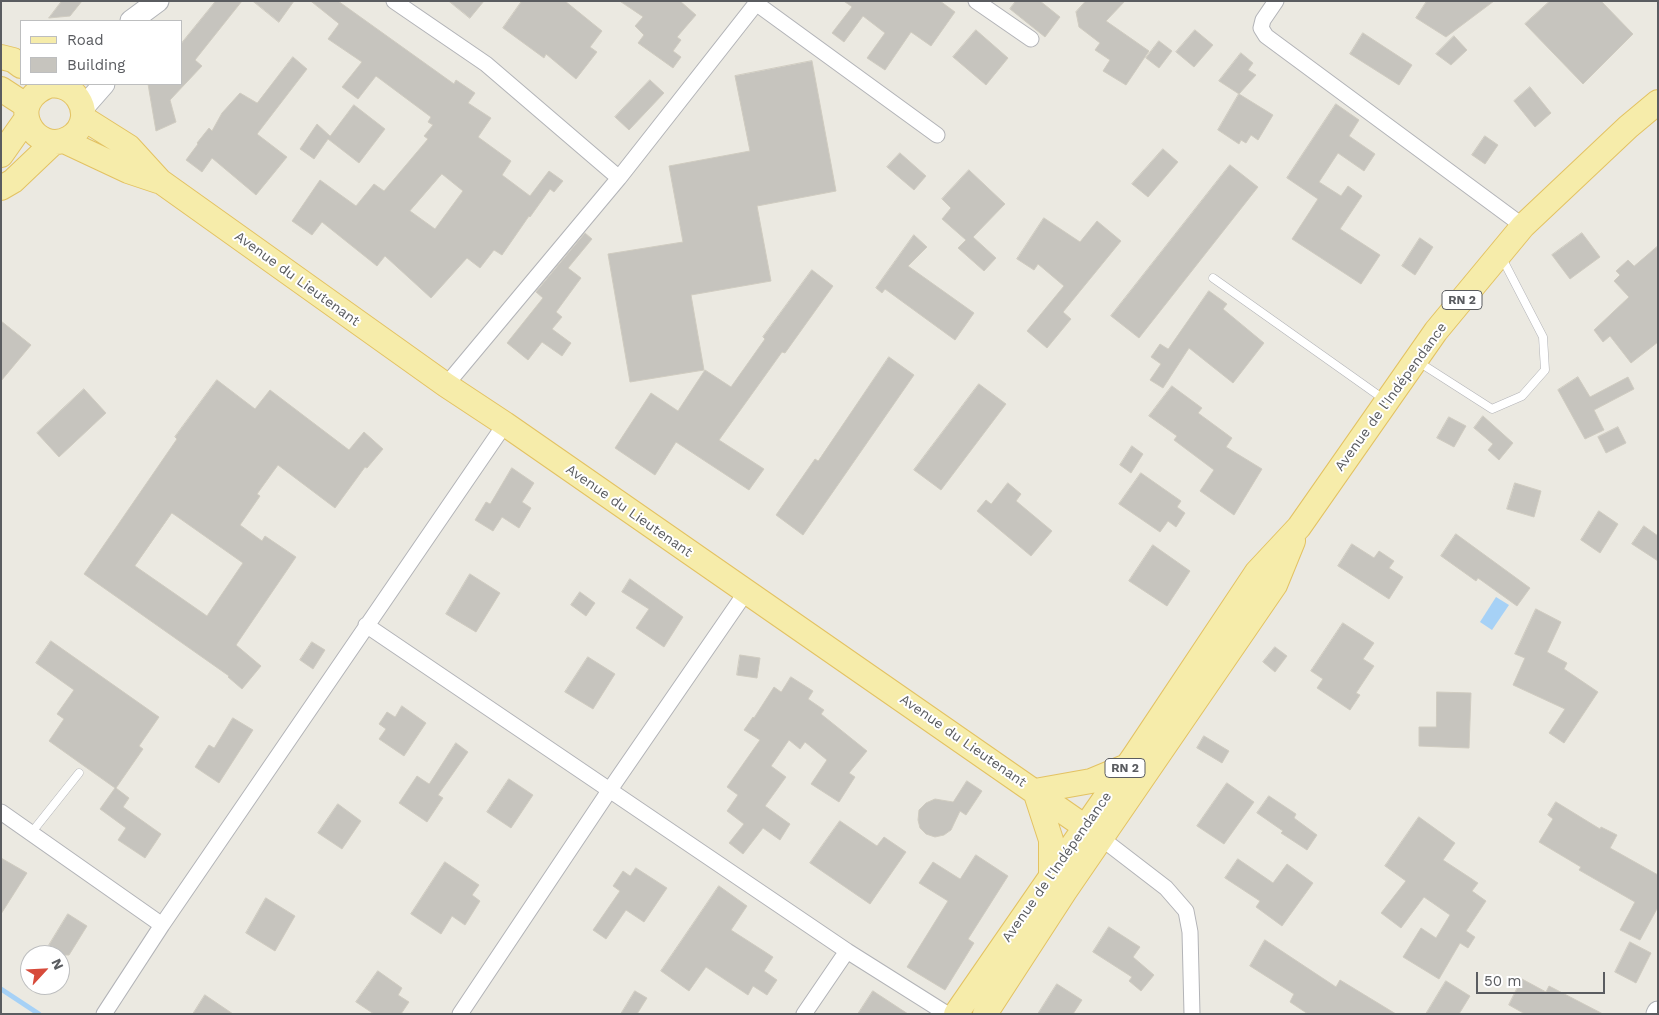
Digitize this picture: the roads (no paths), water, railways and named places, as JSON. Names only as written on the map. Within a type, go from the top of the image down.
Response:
[{"type":"main road","points":[[132,20],[160,1]]},
{"type":"main road","points":[[150,20],[160,1]]},
{"type":"main road","points":[[1,57],[13,60],[20,65]]},
{"type":"main road","points":[[1,155],[27,112],[32,96],[41,89],[56,85],[71,91],[78,98],[83,113]]},
{"type":"main road","points":[[1,188],[13,181],[59,142],[73,136],[80,128],[83,113],[103,85]]},
{"type":"main road","points":[[1,89],[27,112],[31,130],[41,139],[59,142]]},
{"type":"main road","name":"Avenue de l'Indépendance","points":[[985,1014],[1093,832],[1126,766],[1256,572],[1299,527],[1436,331],[1523,226],[1613,141],[1658,102]]},
{"type":"main road","name":"Avenue du Lieutenant","points":[[83,113],[129,147],[160,182],[446,385],[506,424],[1093,832]]},
{"type":"main road","name":"Avenue du Lieutenant","points":[[59,142],[128,171],[160,182]]},
{"type":"main road","name":"Avenue de l'Indépendance","points":[[956,1014],[1051,877],[1093,832],[1275,585],[1299,527]]},
{"type":"main road","points":[[1051,877],[1051,840],[1035,791],[1091,780],[1126,766]]},
{"type":"street","points":[[394,1],[486,64],[619,178]]},
{"type":"street","points":[[976,1],[1031,39]]},
{"type":"street","points":[[1276,1],[1263,20],[1261,28],[1266,36],[1523,226]]},
{"type":"street","points":[[446,385],[619,178],[758,3],[937,135]]},
{"type":"street","points":[[104,1014],[162,925],[366,625],[506,424]]},
{"type":"street","points":[[460,1014],[609,791],[746,592]]},
{"type":"street","points":[[366,625],[847,951],[947,1014]]},
{"type":"street","points":[[1,812],[162,925]]},
{"type":"street","points":[[1093,832],[1166,888],[1186,911],[1190,932],[1192,1014]]},
{"type":"street","points":[[804,1014],[847,951]]},
{"type":"lane","points":[[1416,360],[1492,409],[1522,396],[1545,370],[1543,337],[1500,254]]},
{"type":"lane","points":[[1214,278],[1386,401]]},
{"type":"lane","points":[[32,832],[78,773]]},
{"type":"water","points":[[1496,597],[1509,605],[1492,630],[1480,622]]},
{"type":"waterway","points":[[1,989],[39,1014]]}]
